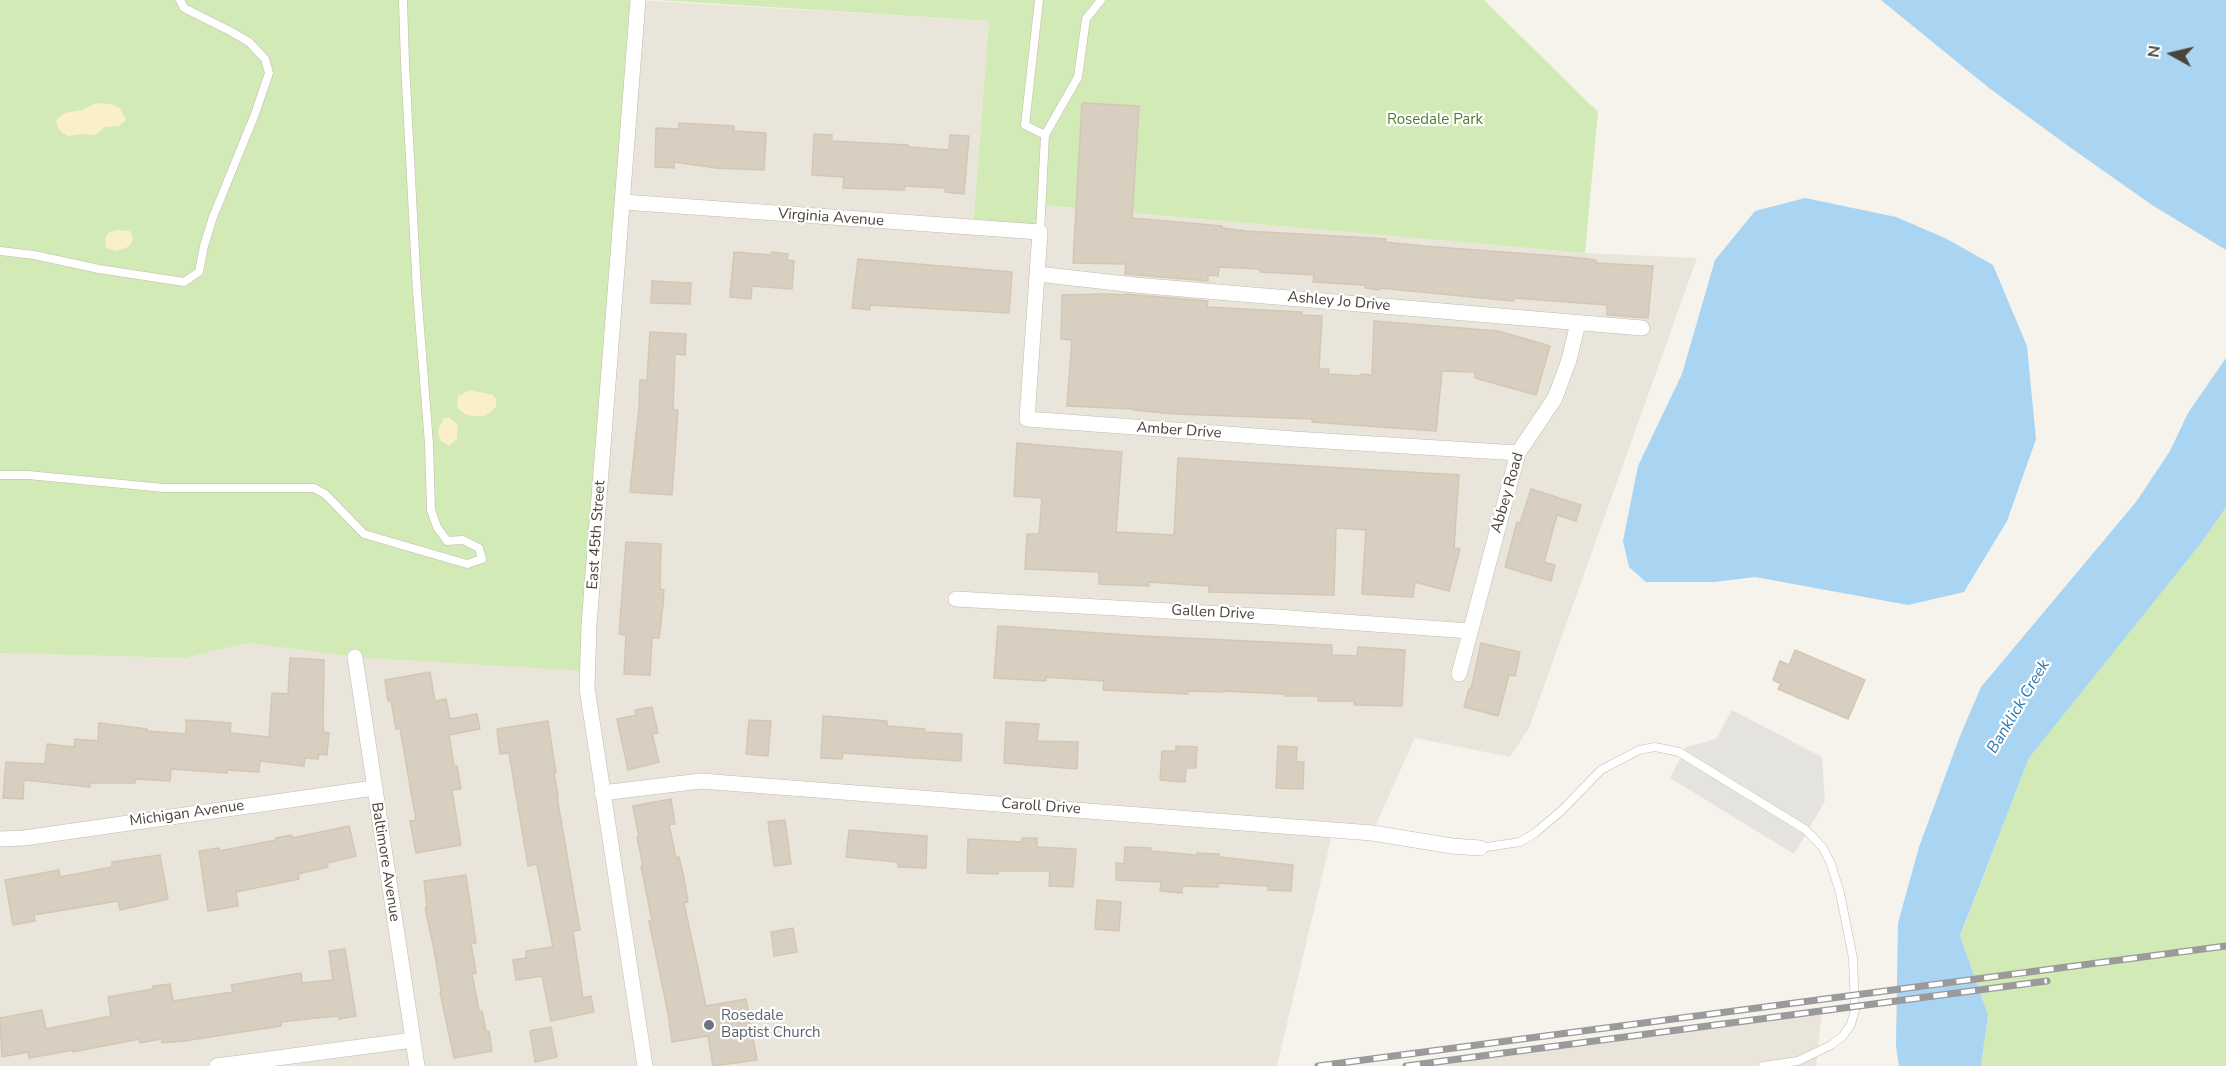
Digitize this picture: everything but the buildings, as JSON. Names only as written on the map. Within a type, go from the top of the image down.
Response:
[{"type":"street","name":"East 45th Street","points":[[638,0],[586,688],[645,1066]]},
{"type":"street","name":"Virginia Avenue","points":[[623,202],[1040,232]]},
{"type":"street","name":"Amber Drive","points":[[1040,232],[1027,419],[1518,453]]},
{"type":"street","name":"Ashley Jo Drive","points":[[1037,274],[1135,285],[1642,328]]},
{"type":"street","name":"Abbey Road","points":[[1459,674],[1518,453],[1555,398],[1569,360],[1578,322]]},
{"type":"street","name":"Gallen Drive","points":[[956,599],[1276,617],[1470,631]]},
{"type":"street","name":"Baltimore Avenue","points":[[355,657],[417,1066]]},
{"type":"street","name":"Caroll Drive","points":[[602,793],[701,781],[1372,833],[1452,846],[1480,848]]},
{"type":"street","name":"Michigan Avenue","points":[[0,839],[24,838],[374,788]]},
{"type":"street","points":[[216,1066],[413,1040]]},
{"type":"lane","points":[[0,251],[183,282],[199,272],[213,216],[255,114],[269,73],[265,59],[249,42],[184,8],[180,0]]},
{"type":"lane","points":[[0,475],[28,475],[164,488],[314,488],[325,494],[364,534],[466,564],[482,559],[479,548],[463,540],[447,541],[437,527],[431,510],[403,0]]},
{"type":"lane","points":[[1038,0],[1025,125],[1045,135]]},
{"type":"lane","points":[[1040,232],[1045,135],[1078,77],[1086,19],[1101,0]]},
{"type":"lane","points":[[1480,848],[1520,842],[1535,833],[1561,811],[1601,770],[1639,750],[1655,747],[1679,752],[1806,830],[1823,848],[1831,864],[1847,920],[1854,968],[1855,1010],[1851,1024],[1843,1036],[1831,1045],[1798,1061],[1762,1066]]},
{"type":"shaded area","points":[[638,0],[989,21],[973,228],[1041,205],[1585,253],[1697,258],[1529,728],[1510,757],[1415,738],[1372,833],[1333,830],[1277,1066],[0,1066],[0,653],[185,658],[248,643],[355,657]]},
{"type":"shaded area","points":[[1732,710],[1822,757],[1825,801],[1794,854],[1670,778],[1686,747],[1716,739]]},
{"type":"shaded area","points":[[1822,1011],[1816,1066],[1406,1066]]},
{"type":"green space","points":[[0,0],[638,0],[587,671],[355,657],[248,643],[185,658],[0,653]]},
{"type":"green space","name":"Rosedale Park","points":[[658,0],[1484,0],[1598,112],[1585,253],[1042,205],[1040,232],[973,228],[989,21]]},
{"type":"green space","points":[[2226,507],[2226,1066],[1981,1066],[1988,1015],[1960,937],[2029,758],[2202,542]]},
{"type":"sand","points":[[96,103],[111,104],[120,108],[126,120],[119,126],[105,127],[95,135],[68,136],[62,133],[56,120],[64,113],[82,110]]},
{"type":"sand","points":[[116,230],[130,231],[133,237],[128,247],[115,251],[106,248],[105,239],[108,233]]},
{"type":"sand","points":[[470,390],[493,395],[496,399],[496,407],[484,416],[465,414],[457,408],[458,396]]},
{"type":"sand","points":[[444,418],[450,418],[458,425],[457,439],[449,446],[441,441],[438,435]]},
{"type":"water","points":[[1881,0],[2226,0],[2226,250],[2152,205],[2071,148],[1989,88]]},
{"type":"water","points":[[1805,198],[1896,217],[1945,238],[1993,265],[2027,346],[2036,439],[2007,521],[1964,592],[1908,605],[1755,577],[1714,582],[1646,582],[1629,567],[1623,541],[1638,466],[1682,374],[1715,260],[1755,211]]},
{"type":"water","name":"Banklick Creek","points":[[2226,358],[2226,507],[2202,542],[2029,758],[1960,936],[1988,1015],[1981,1066],[1899,1066],[1896,1046],[1898,923],[1919,847],[1960,736],[1981,687],[2136,502],[2170,451],[2188,413]]},
{"type":"railway","points":[[1318,1066],[2226,946]]},
{"type":"railway","points":[[1406,1066],[2047,981]]},
{"type":"place","name":"Rosedale Baptist Church","points":[[709,1025]]}]
